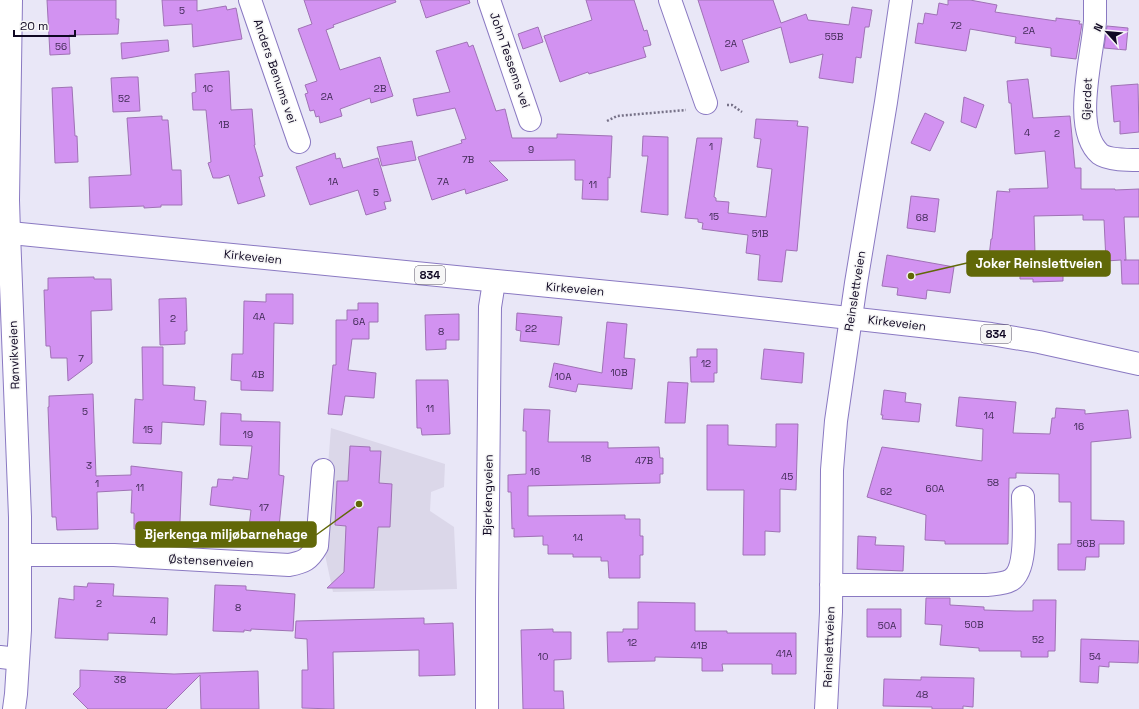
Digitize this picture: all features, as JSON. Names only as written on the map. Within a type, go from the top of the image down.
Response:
[{"type":"street","name":"Rønvikveien","points":[[11,0],[4,108],[8,200],[4,232],[12,290],[20,555],[9,658],[14,709]]},
{"type":"street","name":"Anders Benums vei","points":[[250,0],[299,142]]},
{"type":"street","name":"John Tessems vei","points":[[489,0],[530,120]]},
{"type":"street","points":[[670,0],[707,106]]},
{"type":"street","name":"Reinslettveien","points":[[826,709],[831,585],[833,463],[836,421],[850,318],[901,0]]},
{"type":"street","name":"Gjerdet","points":[[1095,0],[1095,21],[1085,99],[1086,124],[1092,144],[1101,155],[1118,159],[1139,160]]},
{"type":"street","name":"Kirkeveien","points":[[4,232],[494,282],[680,299],[991,334],[1039,342],[1139,364]]},
{"type":"street","name":"Bjerkengveien","points":[[487,709],[486,599],[490,307],[494,282]]},
{"type":"street","name":"Østensenveien","points":[[20,555],[114,556],[289,565],[302,562],[311,556],[317,546],[322,470]]},
{"type":"street","points":[[831,585],[987,585],[1002,584],[1013,579],[1020,567],[1024,554],[1023,497]]},
{"type":"path","points":[[607,121],[618,116],[707,106],[732,105],[742,112]]},
{"type":"shaded area","points":[[331,428],[445,464],[444,487],[431,492],[430,511],[454,527],[457,589],[333,592],[322,541]]},
{"type":"building","points":[[47,0],[116,0],[116,19],[119,19],[118,34],[69,35],[70,54],[50,55]]},
{"type":"building","points":[[162,0],[197,0],[197,11],[226,6],[227,10],[236,8],[242,39],[193,47],[192,24],[164,26]]},
{"type":"building","points":[[304,0],[395,0],[396,2],[333,25],[334,27],[326,30],[340,70],[380,57],[393,96],[371,103],[370,98],[340,109],[342,116],[320,123],[319,116],[316,117],[314,110],[310,111],[305,94],[308,93],[305,85],[317,81],[298,29],[312,24]]},
{"type":"building","points":[[420,0],[469,0],[470,3],[426,18]]},
{"type":"building","points":[[586,0],[634,0],[644,31],[647,30],[651,45],[643,47],[646,57],[589,74],[588,72],[560,82],[544,36],[592,20]]},
{"type":"building","points":[[698,0],[773,0],[781,23],[806,14],[808,20],[849,25],[852,7],[872,10],[869,27],[865,27],[861,58],[856,57],[853,83],[819,78],[823,54],[790,63],[781,27],[742,40],[749,62],[721,71]]},
{"type":"building","points":[[948,0],[970,0],[997,5],[995,12],[1056,21],[1056,18],[1080,21],[1079,24],[1082,24],[1076,59],[1051,56],[1051,48],[1015,43],[1016,37],[970,29],[966,51],[915,43],[918,23],[923,24],[925,13],[937,15],[939,3],[948,5]]},
{"type":"building","points":[[1107,26],[1128,28],[1126,50],[1104,48]]},
{"type":"building","points":[[538,27],[543,42],[523,49],[518,34]]},
{"type":"building","points":[[168,40],[169,51],[122,59],[121,43]]},
{"type":"building","points":[[467,42],[469,47],[473,45],[496,111],[505,109],[512,138],[557,138],[557,134],[612,136],[610,178],[608,177],[608,200],[582,199],[583,180],[575,180],[575,160],[489,161],[508,180],[466,194],[465,189],[432,200],[418,157],[462,143],[461,140],[466,139],[455,108],[417,116],[413,99],[450,92],[436,51]]},
{"type":"building","points":[[229,71],[231,110],[252,109],[254,145],[263,176],[259,177],[265,196],[238,204],[229,175],[220,178],[213,178],[208,163],[211,162],[206,110],[193,110],[192,93],[196,92],[195,74]]},
{"type":"building","points":[[138,77],[140,111],[113,112],[111,78]]},
{"type":"building","points":[[1028,79],[1033,118],[1070,116],[1075,168],[1081,168],[1081,189],[1139,189],[1139,217],[1124,217],[1126,260],[1139,260],[1139,284],[1122,284],[1121,260],[1106,261],[1104,220],[1083,220],[1083,215],[1034,216],[1035,254],[1061,254],[1061,258],[1063,258],[1063,281],[1033,282],[1033,279],[1020,279],[1020,268],[988,266],[997,191],[1010,192],[1009,189],[1048,188],[1045,151],[1015,154],[1011,103],[1009,103],[1007,81]]},
{"type":"building","points":[[1138,84],[1139,132],[1120,134],[1120,121],[1114,122],[1111,86]]},
{"type":"building","points":[[72,87],[78,162],[55,163],[52,88]]},
{"type":"building","points":[[964,97],[984,105],[976,128],[961,122]]},
{"type":"building","points":[[925,113],[944,122],[930,151],[911,143]]},
{"type":"building","points":[[162,116],[162,120],[168,120],[172,170],[181,170],[182,205],[161,205],[161,207],[144,208],[144,206],[90,208],[89,177],[131,175],[127,118]]},
{"type":"building","points":[[756,119],[798,121],[797,126],[808,127],[797,251],[786,250],[782,282],[758,280],[760,255],[746,253],[748,235],[702,229],[703,223],[698,222],[698,219],[685,218],[697,138],[722,138],[714,197],[716,198],[716,201],[729,202],[728,213],[766,217],[772,169],[757,167],[761,139],[754,138]]},
{"type":"building","points":[[643,136],[668,137],[668,215],[641,212],[648,156],[642,156]]},
{"type":"building","points":[[412,141],[416,160],[382,166],[377,147]]},
{"type":"building","points":[[335,153],[336,159],[340,158],[343,168],[378,158],[391,201],[384,202],[386,209],[366,215],[358,190],[310,205],[296,167]]},
{"type":"building","points":[[911,196],[939,199],[935,232],[907,228]]},
{"type":"building","points":[[887,255],[954,267],[950,293],[927,290],[926,299],[897,295],[898,288],[882,286]]},
{"type":"building","points":[[94,277],[94,279],[111,279],[112,310],[91,311],[92,363],[68,381],[67,358],[51,358],[50,346],[46,346],[44,290],[48,290],[48,278]]},
{"type":"building","points":[[266,294],[293,294],[293,324],[274,323],[273,391],[241,390],[241,381],[231,380],[232,354],[243,354],[244,301],[266,302]]},
{"type":"building","points":[[186,298],[187,331],[185,331],[185,344],[160,345],[159,299]]},
{"type":"building","points":[[358,303],[378,303],[378,322],[369,322],[369,339],[352,339],[348,370],[376,373],[374,398],[345,396],[342,415],[328,414],[333,365],[336,365],[336,320],[347,320],[347,310],[358,310]]},
{"type":"building","points":[[517,313],[562,317],[559,345],[520,341],[521,331],[516,330]]},
{"type":"building","points":[[459,314],[459,340],[446,340],[446,349],[426,350],[425,315]]},
{"type":"building","points":[[607,322],[627,324],[624,358],[635,359],[632,389],[578,384],[576,392],[549,387],[554,363],[602,373]]},
{"type":"building","points":[[142,347],[163,347],[163,385],[195,387],[194,400],[206,401],[204,425],[162,422],[161,444],[133,443],[135,399],[143,400]]},
{"type":"building","points":[[697,349],[717,349],[717,373],[714,373],[714,382],[691,382],[690,357],[697,357]]},
{"type":"building","points":[[764,349],[804,353],[802,383],[761,379]]},
{"type":"building","points":[[416,380],[448,380],[450,434],[422,435],[421,428],[417,428]]},
{"type":"building","points":[[668,382],[688,383],[685,423],[665,423]]},
{"type":"building","points":[[884,390],[906,393],[905,402],[921,404],[919,422],[882,419],[883,415],[881,415]]},
{"type":"building","points":[[93,394],[96,476],[131,475],[131,466],[182,472],[179,546],[154,545],[154,530],[134,529],[134,513],[131,513],[132,490],[97,492],[98,529],[57,530],[56,517],[52,517],[48,407],[49,396]]},
{"type":"building","points":[[959,397],[1016,402],[1013,433],[1050,434],[1052,418],[1055,418],[1056,408],[1085,410],[1085,414],[1128,410],[1131,438],[1091,442],[1091,520],[1124,521],[1124,544],[1099,544],[1099,557],[1086,557],[1085,570],[1058,570],[1058,544],[1071,544],[1071,502],[1059,502],[1059,474],[1016,473],[1016,478],[1009,478],[1008,544],[945,544],[945,541],[925,540],[926,515],[867,497],[882,447],[982,461],[983,429],[956,426]]},
{"type":"building","points":[[524,409],[550,410],[548,442],[608,442],[608,448],[659,447],[660,458],[663,458],[663,474],[660,474],[660,483],[528,486],[528,516],[625,515],[625,519],[640,519],[640,536],[643,536],[643,555],[640,555],[640,578],[609,578],[608,561],[601,561],[601,557],[573,557],[573,554],[548,554],[548,545],[543,545],[543,536],[514,537],[514,528],[512,529],[511,492],[508,492],[508,475],[526,474],[526,431],[523,431]]},
{"type":"building","points":[[221,413],[241,414],[241,421],[280,422],[279,475],[284,476],[278,537],[260,535],[261,529],[249,527],[251,510],[210,505],[212,487],[217,487],[218,479],[233,480],[233,477],[248,479],[252,446],[220,445]]},
{"type":"building","points":[[776,424],[798,424],[796,490],[780,489],[780,532],[765,531],[765,555],[743,555],[744,490],[707,490],[707,425],[728,425],[728,445],[776,447]]},
{"type":"building","points":[[350,446],[370,447],[370,451],[381,451],[379,483],[392,484],[390,527],[378,527],[374,588],[327,588],[344,572],[346,526],[335,525],[337,481],[348,481]]},
{"type":"building","points":[[858,536],[876,537],[875,545],[904,546],[903,571],[857,569]]},
{"type":"building","points":[[88,583],[114,584],[113,596],[168,598],[167,635],[108,633],[108,640],[55,638],[59,598],[74,600],[74,586],[87,587]]},
{"type":"building","points":[[215,585],[246,586],[246,590],[295,594],[293,631],[251,629],[251,631],[244,630],[244,632],[213,631]]},
{"type":"building","points":[[926,598],[950,598],[950,605],[984,607],[984,610],[1016,611],[1033,611],[1033,600],[1056,600],[1055,651],[1048,651],[1048,657],[1021,657],[1021,651],[979,651],[979,648],[940,645],[942,625],[925,624]]},
{"type":"building","points":[[638,602],[695,603],[695,631],[727,631],[727,633],[796,633],[796,674],[772,674],[772,664],[722,664],[723,671],[702,671],[702,658],[655,657],[655,661],[608,662],[607,632],[623,632],[623,629],[638,629]]},
{"type":"building","points":[[867,609],[901,609],[901,637],[867,637]]},
{"type":"building","points":[[424,618],[424,624],[453,623],[455,675],[419,676],[419,650],[333,652],[334,709],[302,708],[302,670],[308,670],[307,639],[295,638],[296,621]]},
{"type":"building","points":[[553,629],[553,632],[571,632],[571,659],[554,660],[554,691],[563,691],[564,709],[523,709],[521,630]]},
{"type":"building","points":[[1081,639],[1139,641],[1138,663],[1109,662],[1109,667],[1099,666],[1098,683],[1080,682]]},
{"type":"building","points":[[80,670],[174,674],[258,671],[259,709],[201,709],[200,675],[166,709],[88,709],[73,694],[80,687]]},
{"type":"building","points":[[921,677],[974,678],[973,707],[963,706],[963,709],[932,709],[932,707],[883,706],[884,679],[921,680]]},
{"type":"place","name":"Joker Reinslettveien","points":[[911,276]]},
{"type":"place","name":"Bjerkenga miljøbarnehage","points":[[359,504]]}]
